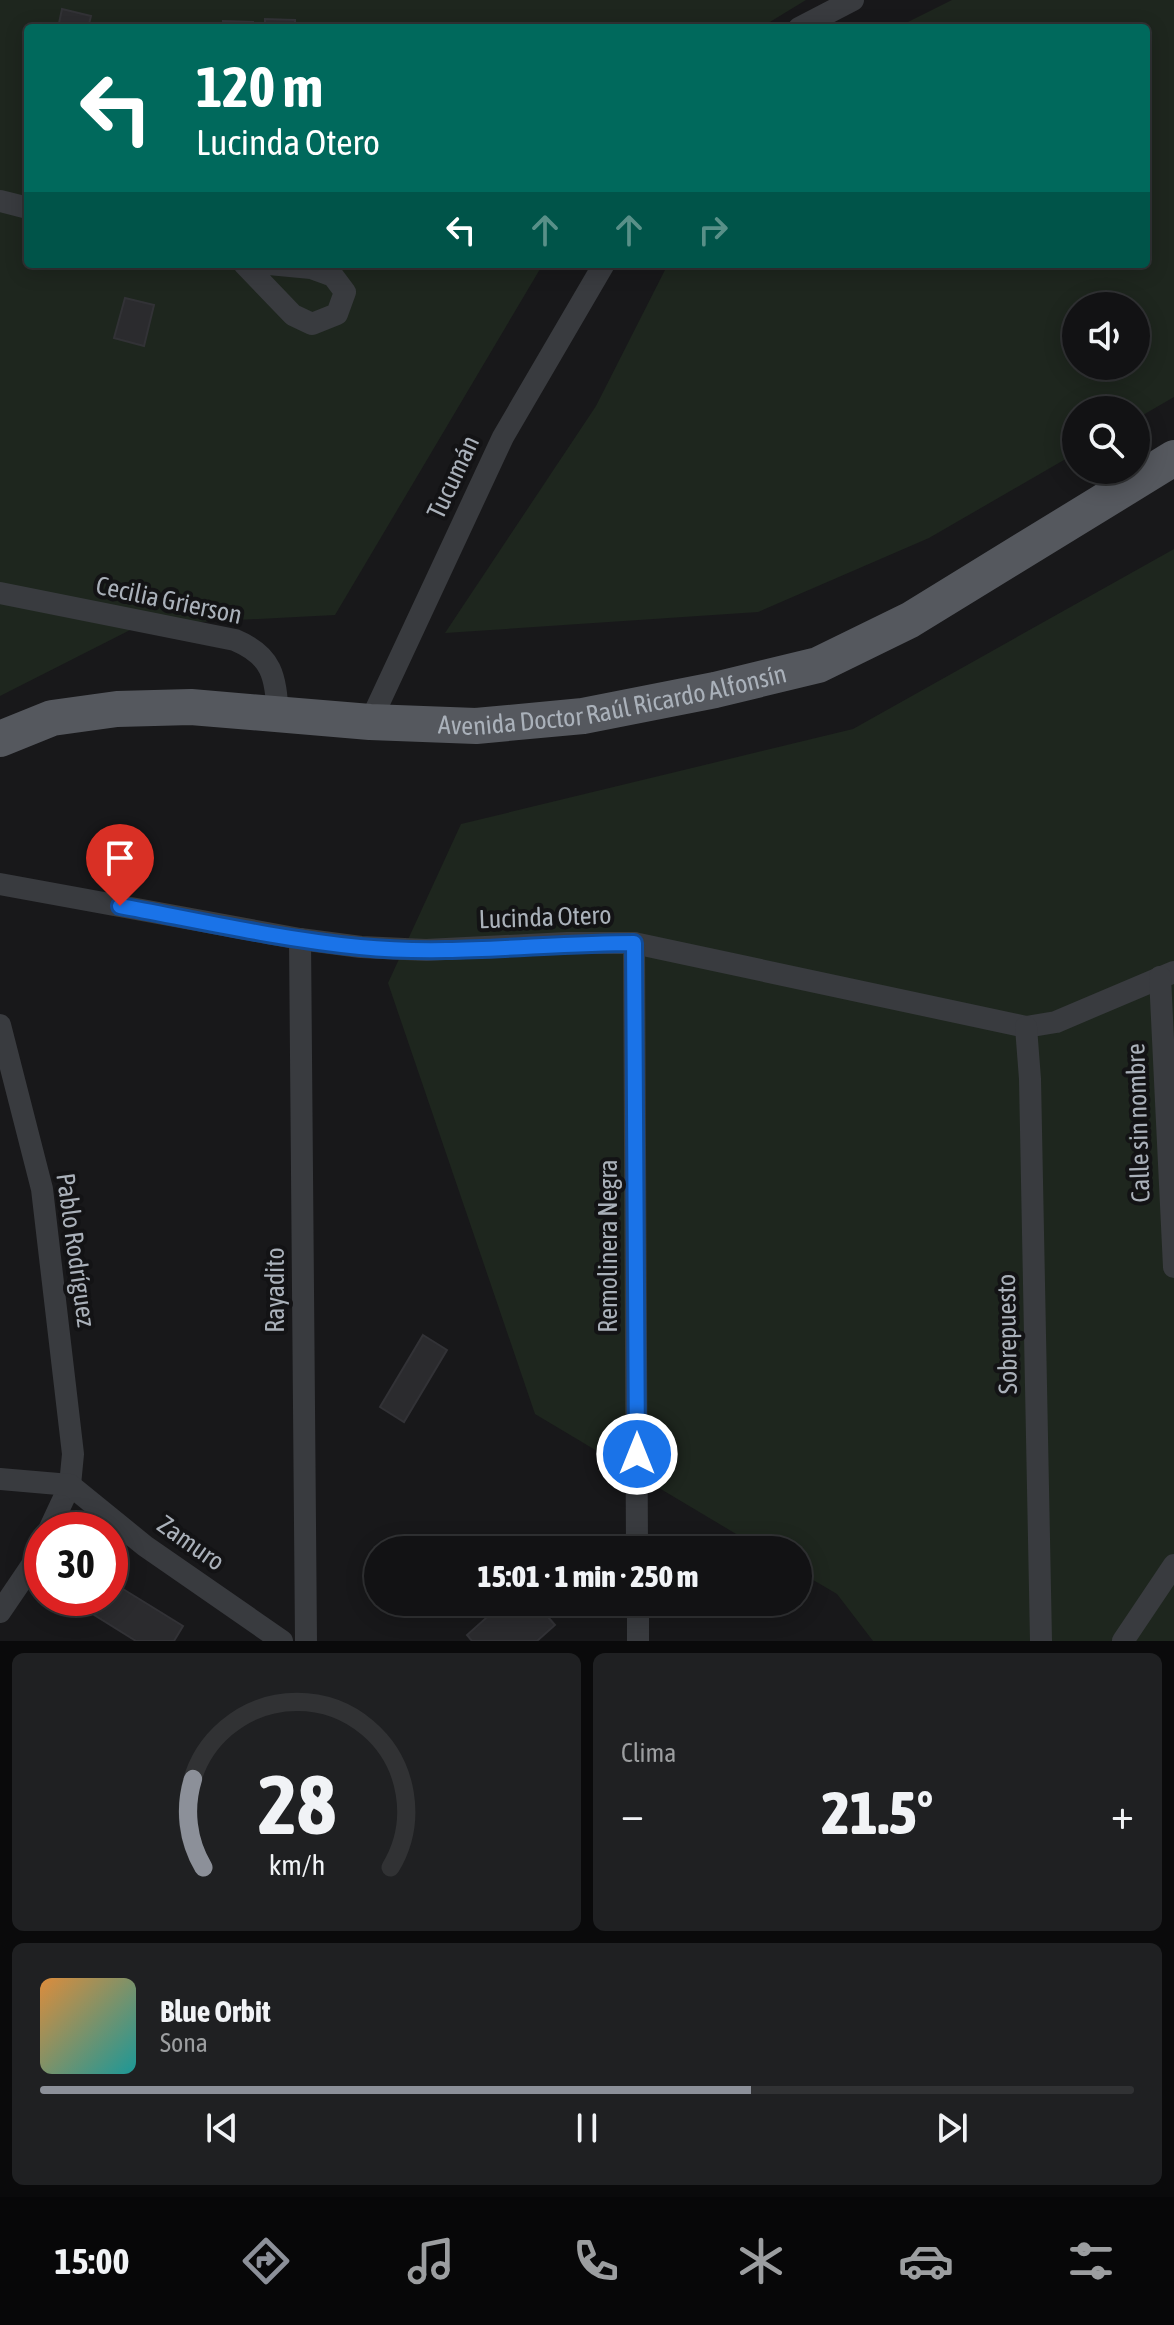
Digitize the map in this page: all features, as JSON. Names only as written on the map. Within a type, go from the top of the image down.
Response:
[{"type":"main road","name":"Avenida Doctor Raúl Ricardo Alfonsín","points":[[0,739],[52,718],[117,709],[191,707],[370,722],[476,726],[583,716],[715,690],[818,665],[910,620],[1174,458]]},
{"type":"street","points":[[807,24],[853,0]]},
{"type":"street","points":[[0,201],[24,207]]},
{"type":"street","points":[[248,268],[293,315],[312,324],[337,314],[345,292],[333,276],[311,268]]},
{"type":"street","name":"Tucumán","points":[[370,722],[503,437],[602,268]]},
{"type":"street","name":"Cecilia Grierson","points":[[0,593],[235,640],[252,647],[266,659],[276,686],[278,714]]},
{"type":"street","name":"Lucinda Otero","points":[[0,884],[300,939],[361,947],[426,950],[634,943],[1026,1027],[1056,1022],[1167,974]]},
{"type":"street","name":"Rayadito","points":[[300,939],[306,1641]]},
{"type":"street","name":"Remolinera Negra","points":[[634,943],[637,1536]]},
{"type":"street","name":"Calle sin nombre","points":[[1167,974],[1174,1267]]},
{"type":"street","name":"Pablo Rodríguez","points":[[0,1025],[42,1189],[73,1454],[70,1485],[57,1512]]},
{"type":"street","name":"Sobrepuesto","points":[[1026,1027],[1031,1095],[1041,1641]]},
{"type":"street","points":[[0,1479],[70,1485]]},
{"type":"street","name":"Zamuro","points":[[70,1485],[145,1546],[282,1641]]},
{"type":"street","points":[[1123,1641],[1174,1565]]},
{"type":"street","points":[[0,1612],[24,1577]]},
{"type":"street","points":[[638,1616],[638,1641]]},
{"type":"shaded area","points":[[0,0],[806,0],[767,24],[24,24],[24,268],[541,268],[335,615],[140,625],[0,696]]},
{"type":"shaded area","points":[[952,0],[1174,0],[1174,397],[1150,411],[1150,396],[1062,396],[1062,461],[929,538],[758,612],[445,633],[596,406],[666,268],[1150,268],[1150,24],[904,24]]},
{"type":"shaded area","points":[[1174,549],[1174,1641],[873,1641],[837,1594],[812,1579],[812,1536],[740,1536],[535,1414],[388,983],[461,824],[853,729]]},
{"type":"building","points":[[62,9],[91,16],[89,24],[59,24]]},
{"type":"building","points":[[265,19],[295,20],[295,24],[265,24]]},
{"type":"building","points":[[223,21],[253,22],[253,24],[223,24]]},
{"type":"building","points":[[125,298],[154,305],[144,346],[114,338]]},
{"type":"building","points":[[423,1335],[447,1350],[404,1422],[380,1407]]},
{"type":"building","points":[[128,1592],[183,1626],[174,1641],[136,1641],[96,1616],[128,1616]]},
{"type":"building","points":[[488,1616],[547,1616],[555,1625],[537,1641],[472,1641],[467,1635]]},
{"type":"route","points":[[120,906],[361,947],[426,950],[634,943],[637,1454]]}]
